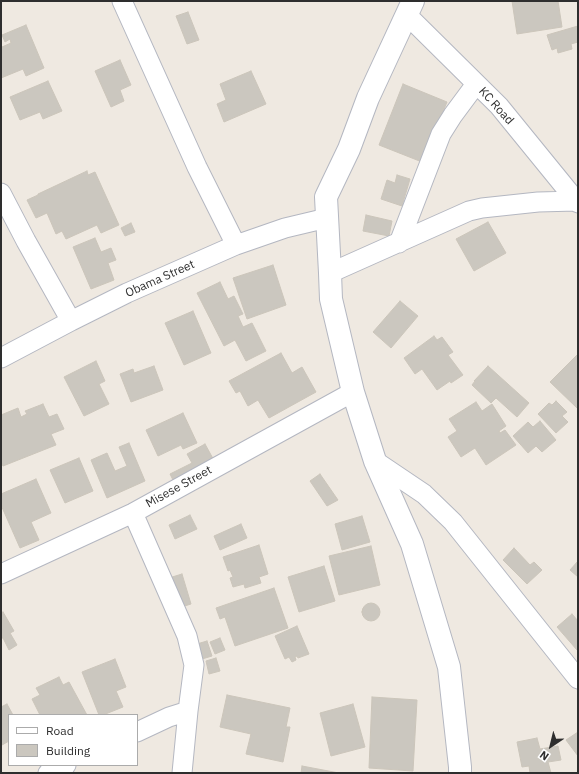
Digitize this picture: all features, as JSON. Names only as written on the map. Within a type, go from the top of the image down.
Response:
[{"type":"street","points":[[122,1],[197,167],[236,245]]},
{"type":"street","points":[[410,8],[368,98],[349,149],[326,197],[331,299],[353,392],[375,461],[412,544],[449,667],[460,773]]},
{"type":"street","name":"KC Road","points":[[410,8],[476,84],[499,106],[577,202]]},
{"type":"street","points":[[398,243],[441,134],[476,84]]},
{"type":"street","points":[[1,193],[71,321]]},
{"type":"street","points":[[330,273],[469,211],[482,208],[538,202],[577,202]]},
{"type":"street","name":"Obama Street","points":[[1,358],[127,293],[236,245],[285,228],[327,218]]},
{"type":"street","name":"Misese Street","points":[[1,574],[133,513],[353,392]]},
{"type":"street","points":[[375,461],[424,494],[453,522],[578,679]]},
{"type":"street","points":[[133,513],[187,636],[194,665],[182,773]]},
{"type":"street","points":[[138,732],[169,717],[188,711]]},
{"type":"street","points":[[48,773],[64,766]]},
{"type":"building","points":[[512,1],[558,1],[562,27],[517,34]]},
{"type":"building","points":[[188,12],[199,40],[187,44],[176,16]]},
{"type":"building","points":[[26,25],[44,68],[26,76],[23,69],[1,78],[1,45],[2,47],[11,43],[10,39],[5,42],[2,35]]},
{"type":"building","points":[[578,26],[578,42],[571,44],[572,49],[558,53],[557,48],[552,50],[547,35]]},
{"type":"building","points":[[120,60],[131,85],[120,90],[124,101],[111,107],[95,71]]},
{"type":"building","points":[[251,71],[266,104],[224,122],[217,104],[226,100],[220,84]]},
{"type":"building","points":[[48,81],[62,111],[43,119],[40,112],[20,120],[10,97]]},
{"type":"building","points":[[403,84],[447,102],[422,162],[379,145]]},
{"type":"building","points":[[87,171],[88,175],[95,172],[119,225],[101,233],[97,225],[66,239],[62,231],[56,234],[47,213],[36,218],[27,200]]},
{"type":"building","points":[[397,175],[410,179],[402,206],[381,199],[387,180],[395,183]]},
{"type":"building","points":[[366,215],[392,221],[389,236],[363,231]]},
{"type":"building","points":[[488,222],[506,253],[474,271],[456,239]]},
{"type":"building","points":[[131,223],[135,232],[125,236],[121,228]]},
{"type":"building","points":[[95,238],[101,252],[111,248],[116,260],[108,263],[114,280],[91,289],[73,247]]},
{"type":"building","points":[[273,265],[286,305],[247,319],[233,278]]},
{"type":"building","points":[[220,282],[228,299],[234,296],[243,314],[238,316],[243,327],[252,323],[266,351],[246,361],[235,340],[224,346],[197,293]]},
{"type":"building","points":[[400,301],[418,316],[391,348],[373,332]]},
{"type":"building","points":[[193,311],[211,353],[184,365],[165,323]]},
{"type":"building","points":[[434,336],[437,340],[442,337],[453,352],[448,355],[463,375],[451,383],[450,381],[437,390],[422,369],[415,374],[404,358]]},
{"type":"building","points":[[281,353],[292,373],[302,367],[316,392],[269,418],[258,400],[248,406],[240,391],[236,393],[229,381]]},
{"type":"building","points":[[578,354],[578,407],[577,408],[550,382]]},
{"type":"building","points":[[96,361],[105,381],[99,384],[109,404],[84,416],[64,377]]},
{"type":"building","points":[[154,366],[163,390],[131,402],[120,374],[133,369],[134,373]]},
{"type":"building","points":[[488,366],[529,403],[517,417],[496,398],[491,403],[472,385]]},
{"type":"building","points":[[556,401],[567,412],[562,416],[568,422],[556,433],[538,414],[549,403],[552,405]]},
{"type":"building","points":[[476,402],[482,411],[492,404],[506,426],[499,431],[500,433],[505,430],[516,445],[486,465],[475,448],[461,457],[448,437],[457,431],[449,419]]},
{"type":"building","points":[[43,404],[49,417],[57,414],[64,429],[51,434],[56,445],[3,466],[1,462],[1,415],[18,408],[21,417],[27,414],[25,411]]},
{"type":"building","points":[[183,413],[197,443],[183,449],[181,445],[158,456],[146,430]]},
{"type":"building","points":[[540,421],[556,440],[542,452],[536,446],[528,453],[513,436],[528,422],[533,427]]},
{"type":"building","points":[[129,443],[145,481],[107,498],[91,460],[107,453],[115,471],[127,466],[119,447]]},
{"type":"building","points":[[205,444],[216,464],[176,486],[170,474],[192,463],[187,454]]},
{"type":"building","points":[[79,458],[93,491],[65,503],[50,470]]},
{"type":"building","points":[[320,474],[338,500],[327,506],[310,481]]},
{"type":"building","points":[[36,479],[51,513],[31,522],[39,540],[20,548],[1,505],[1,494]]},
{"type":"building","points":[[190,515],[197,529],[175,539],[169,525]]},
{"type":"building","points":[[362,516],[370,542],[342,550],[335,524]]},
{"type":"building","points":[[241,524],[247,538],[220,550],[214,536]]},
{"type":"building","points":[[259,545],[268,574],[259,577],[261,583],[245,588],[244,584],[233,587],[230,578],[233,577],[230,570],[228,571],[223,557]]},
{"type":"building","points":[[371,546],[380,585],[339,595],[329,556]]},
{"type":"building","points":[[514,548],[530,565],[534,562],[542,570],[527,584],[503,560]]},
{"type":"building","points":[[578,561],[578,577],[570,570]]},
{"type":"building","points":[[324,566],[335,601],[299,612],[288,577]]},
{"type":"building","points":[[182,574],[191,604],[178,608],[169,578]]},
{"type":"building","points":[[274,588],[288,628],[235,646],[225,617],[220,619],[216,608]]},
{"type":"building","points":[[371,603],[377,606],[380,612],[377,618],[371,621],[365,618],[362,612],[365,606]]},
{"type":"building","points":[[3,612],[14,631],[10,633],[17,645],[9,650],[3,638],[1,638],[1,613]]},
{"type":"building","points":[[572,614],[578,621],[578,650],[557,627]]},
{"type":"building","points":[[297,626],[309,654],[298,658],[297,656],[295,657],[296,660],[292,662],[289,657],[285,659],[275,636]]},
{"type":"building","points":[[220,638],[225,650],[215,654],[210,642]]},
{"type":"building","points":[[207,641],[212,656],[202,659],[197,644]]},
{"type":"building","points":[[216,658],[220,671],[209,674],[206,661]]},
{"type":"building","points":[[115,659],[126,687],[116,691],[123,707],[106,714],[99,714],[82,672]]},
{"type":"building","points":[[59,677],[63,685],[69,682],[86,714],[40,714],[32,699],[40,695],[36,688]]},
{"type":"building","points":[[227,695],[290,708],[286,727],[290,727],[283,762],[246,754],[251,734],[220,727]]},
{"type":"building","points":[[372,697],[417,700],[413,771],[369,768]]},
{"type":"building","points":[[7,704],[12,714],[8,714],[8,742],[2,745],[1,743],[1,707]]},
{"type":"building","points":[[353,704],[365,747],[331,756],[320,713]]},
{"type":"building","points":[[578,732],[578,756],[566,740]]},
{"type":"building","points":[[537,738],[540,749],[558,746],[561,760],[548,762],[551,773],[530,773],[529,766],[522,767],[517,742]]},
{"type":"building","points":[[302,766],[339,773],[301,773]]}]
